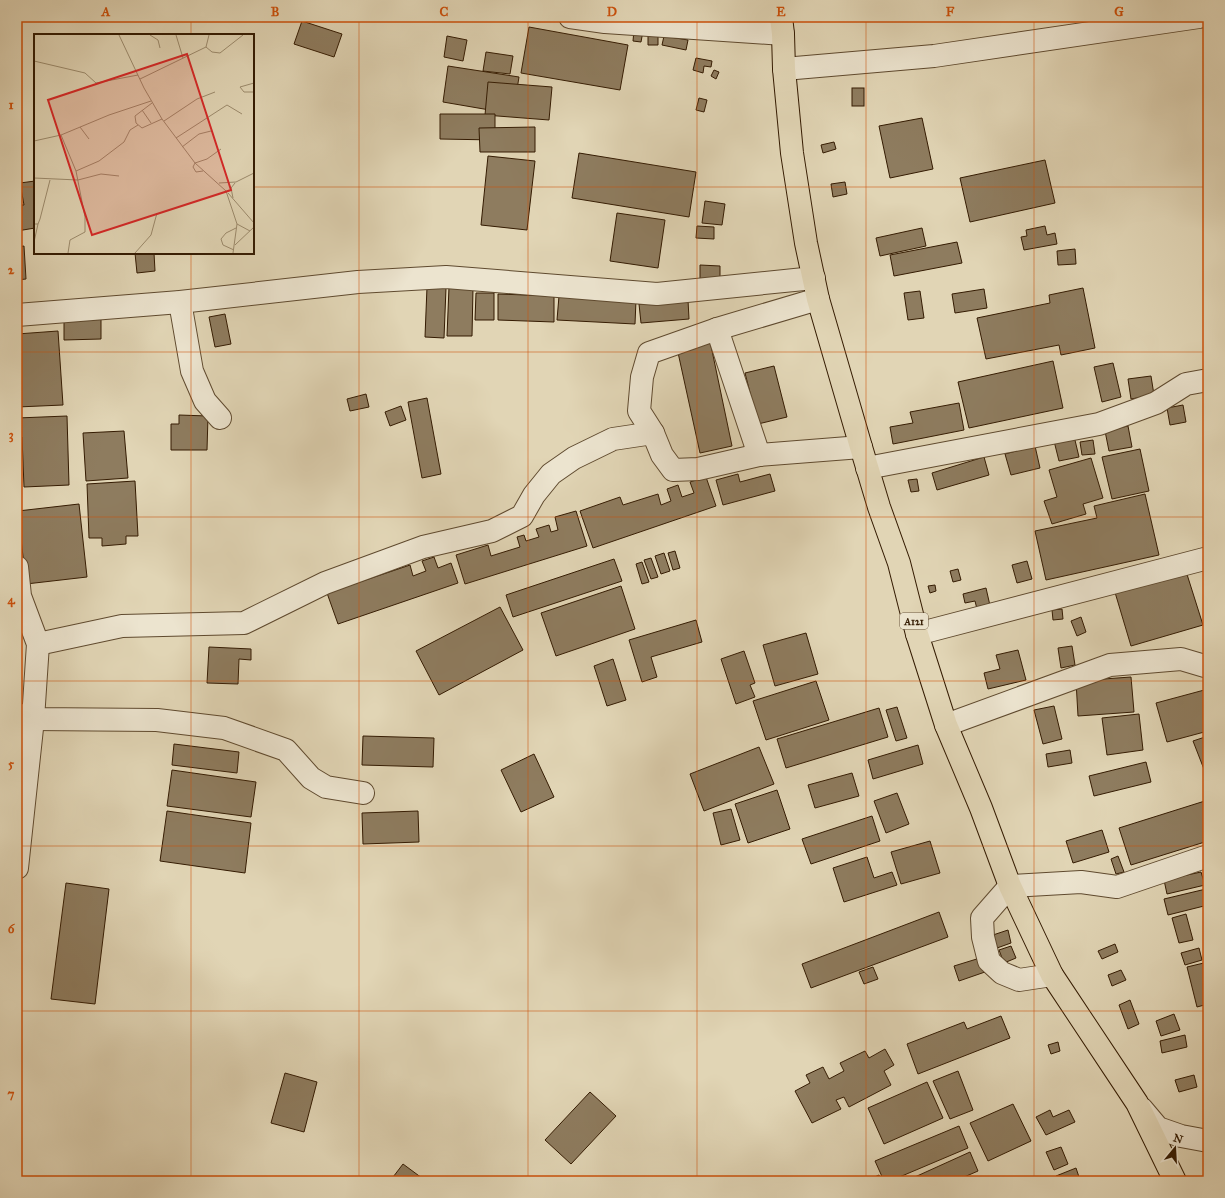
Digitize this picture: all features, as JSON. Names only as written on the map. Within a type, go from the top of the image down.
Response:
[{"type":"main road","name":"A121","points":[[782,25],[784,69],[792,153],[806,243],[818,299],[867,468],[899,563],[917,634],[946,725],[981,808],[1010,886],[1052,975],[1137,1104],[1175,1181]]},
{"type":"street","points":[[570,17],[605,22],[782,25]]},
{"type":"street","points":[[784,69],[934,56],[1189,18]]},
{"type":"street","points":[[17,314],[180,302],[358,282],[446,277],[657,294],[814,278]]},
{"type":"street","points":[[818,299],[718,329],[649,353],[642,377],[639,410],[653,433],[662,455],[674,470],[698,469],[759,455],[861,447]]},
{"type":"street","points":[[180,302],[192,371],[205,401],[220,418]]},
{"type":"street","points":[[718,329],[759,455]]},
{"type":"street","points":[[867,468],[1099,424],[1156,403],[1186,384],[1208,380]]},
{"type":"street","points":[[38,644],[122,626],[244,623],[325,583],[423,547],[492,531],[522,516],[534,495],[551,474],[574,458],[613,439],[653,433]]},
{"type":"street","points":[[917,634],[1208,558]]},
{"type":"street","points":[[17,567],[20,596],[38,644],[25,717],[17,868]]},
{"type":"street","points":[[946,725],[1110,665],[1182,659],[1208,667]]},
{"type":"street","points":[[25,717],[157,720],[224,728],[286,750],[311,778],[326,787],[363,793]]},
{"type":"street","points":[[1052,975],[1019,980],[1002,972],[989,961],[983,937],[982,918],[1010,886],[1081,882],[1117,886],[1208,856]]},
{"type":"street","points":[[1137,1104],[1158,1128],[1181,1136],[1208,1141]]},
{"type":"building","points":[[302,21],[342,34],[334,57],[294,44]]},
{"type":"building","points":[[529,27],[628,45],[620,90],[521,73]]},
{"type":"building","points":[[634,30],[643,31],[641,42],[633,41]]},
{"type":"building","points":[[658,32],[658,45],[648,45],[648,33]]},
{"type":"building","points":[[447,36],[467,40],[463,61],[444,57]]},
{"type":"building","points":[[664,36],[688,40],[686,50],[662,45]]},
{"type":"building","points":[[486,52],[513,56],[510,74],[483,71]]},
{"type":"building","points":[[696,58],[712,61],[711,67],[704,66],[703,73],[693,70]]},
{"type":"building","points":[[448,66],[519,77],[513,114],[443,102]]},
{"type":"building","points":[[714,70],[719,72],[716,79],[711,76]]},
{"type":"building","points":[[488,82],[552,87],[549,120],[485,115]]},
{"type":"building","points":[[852,88],[864,88],[864,106],[852,106]]},
{"type":"building","points":[[699,98],[707,100],[704,112],[696,110]]},
{"type":"building","points":[[440,114],[495,114],[495,140],[440,139]]},
{"type":"building","points":[[922,118],[933,169],[890,178],[879,126]]},
{"type":"building","points":[[535,127],[535,152],[480,152],[479,128]]},
{"type":"building","points":[[834,142],[836,149],[823,153],[821,145]]},
{"type":"building","points":[[579,153],[696,172],[689,217],[572,198]]},
{"type":"building","points":[[488,156],[535,161],[527,230],[481,225]]},
{"type":"building","points":[[1045,160],[1055,203],[970,222],[960,178]]},
{"type":"building","points":[[34,181],[34,228],[17,231],[17,205],[24,205],[20,183]]},
{"type":"building","points":[[845,182],[847,194],[833,197],[831,184]]},
{"type":"building","points":[[705,201],[725,204],[722,225],[702,223]]},
{"type":"building","points":[[617,213],[665,220],[658,268],[610,261]]},
{"type":"building","points":[[697,226],[714,227],[714,239],[696,238]]},
{"type":"building","points":[[1045,226],[1047,235],[1055,233],[1057,244],[1024,250],[1021,237],[1027,236],[1026,230]]},
{"type":"building","points":[[922,228],[926,246],[880,256],[876,238]]},
{"type":"building","points":[[957,242],[962,263],[894,276],[890,255]]},
{"type":"building","points":[[24,246],[26,279],[17,280],[17,247]]},
{"type":"building","points":[[1075,249],[1076,264],[1058,265],[1057,251]]},
{"type":"building","points":[[135,254],[154,254],[155,271],[137,273]]},
{"type":"building","points":[[700,265],[720,266],[720,281],[700,281]]},
{"type":"building","points":[[427,287],[446,288],[444,338],[425,337]]},
{"type":"building","points":[[449,287],[473,288],[472,336],[447,336]]},
{"type":"building","points":[[1083,288],[1095,348],[1061,355],[1059,345],[986,359],[977,318],[1050,303],[1049,295]]},
{"type":"building","points":[[984,289],[987,308],[955,313],[952,294]]},
{"type":"building","points":[[920,291],[924,318],[908,320],[904,293]]},
{"type":"building","points":[[476,293],[494,293],[494,320],[475,320]]},
{"type":"building","points":[[498,294],[554,296],[554,322],[498,320]]},
{"type":"building","points":[[559,296],[636,300],[635,324],[557,320]]},
{"type":"building","points":[[688,300],[689,319],[641,323],[639,304]]},
{"type":"building","points":[[225,314],[231,344],[215,347],[209,317]]},
{"type":"building","points":[[101,319],[101,339],[64,340],[64,320]]},
{"type":"building","points":[[58,331],[63,405],[17,407],[17,334]]},
{"type":"building","points":[[710,341],[732,446],[700,453],[677,348]]},
{"type":"building","points":[[1053,361],[1063,408],[969,428],[958,382]]},
{"type":"building","points":[[1113,363],[1121,397],[1102,402],[1094,367]]},
{"type":"building","points":[[774,366],[787,417],[758,424],[745,373]]},
{"type":"building","points":[[1151,376],[1154,395],[1131,399],[1128,379]]},
{"type":"building","points":[[366,394],[369,407],[350,411],[347,399]]},
{"type":"building","points":[[427,398],[441,474],[422,478],[408,402]]},
{"type":"building","points":[[959,403],[964,430],[893,444],[890,427],[913,423],[910,412]]},
{"type":"building","points":[[1183,405],[1186,422],[1170,425],[1167,408]]},
{"type":"building","points":[[401,406],[406,420],[390,426],[385,412]]},
{"type":"building","points":[[179,415],[208,416],[207,450],[171,450],[171,424],[179,424]]},
{"type":"building","points":[[67,416],[69,485],[24,487],[22,437],[17,437],[17,418]]},
{"type":"building","points":[[1128,426],[1132,447],[1109,451],[1105,431]]},
{"type":"building","points":[[124,431],[128,478],[86,481],[83,433]]},
{"type":"building","points":[[1074,436],[1079,457],[1059,461],[1054,441]]},
{"type":"building","points":[[1093,440],[1095,454],[1082,455],[1080,442]]},
{"type":"building","points":[[1035,446],[1040,468],[1011,475],[1005,454]]},
{"type":"building","points":[[1140,449],[1149,491],[1112,499],[1102,457]]},
{"type":"building","points":[[984,457],[989,475],[937,490],[932,473]]},
{"type":"building","points":[[1091,458],[1103,498],[1083,504],[1086,514],[1052,524],[1044,501],[1057,497],[1049,470]]},
{"type":"building","points":[[738,474],[740,482],[770,474],[775,491],[723,505],[716,480]]},
{"type":"building","points":[[706,477],[716,506],[593,548],[580,511],[620,497],[623,505],[658,494],[661,505],[671,501],[667,489],[678,485],[682,497],[694,493],[690,482]]},
{"type":"building","points":[[917,479],[919,491],[911,492],[908,480]]},
{"type":"building","points":[[135,481],[138,536],[126,536],[126,544],[102,546],[102,538],[89,538],[87,484]]},
{"type":"building","points":[[1145,494],[1159,555],[1046,580],[1035,531],[1097,518],[1094,506]]},
{"type":"building","points":[[79,504],[87,577],[26,584],[18,511]]},
{"type":"building","points":[[576,511],[587,546],[465,584],[456,555],[488,545],[491,556],[520,547],[517,537],[524,535],[526,541],[539,537],[536,529],[549,525],[551,532],[558,530],[555,517]]},
{"type":"building","points":[[675,551],[680,568],[673,570],[668,553]]},
{"type":"building","points":[[664,553],[670,571],[661,574],[655,556]]},
{"type":"building","points":[[434,557],[438,568],[451,563],[458,583],[338,624],[327,593],[410,565],[413,576],[426,571],[422,561]]},
{"type":"building","points":[[651,558],[658,577],[651,579],[644,560]]},
{"type":"building","points":[[614,559],[622,581],[513,617],[506,595]]},
{"type":"building","points":[[1027,561],[1032,579],[1017,583],[1012,565]]},
{"type":"building","points":[[642,562],[649,582],[642,584],[636,564]]},
{"type":"building","points":[[1185,568],[1203,625],[1131,646],[1114,589]]},
{"type":"building","points":[[958,569],[961,580],[953,582],[950,571]]},
{"type":"building","points":[[935,585],[936,591],[930,593],[928,586]]},
{"type":"building","points":[[621,586],[635,629],[556,656],[541,613]]},
{"type":"building","points":[[986,588],[991,610],[978,613],[975,601],[965,603],[963,594]]},
{"type":"building","points":[[500,607],[523,650],[439,695],[416,651]]},
{"type":"building","points":[[1062,609],[1063,619],[1053,620],[1052,610]]},
{"type":"building","points":[[1081,617],[1086,632],[1077,636],[1071,621]]},
{"type":"building","points":[[696,620],[702,642],[651,657],[657,677],[642,682],[629,640]]},
{"type":"building","points":[[806,633],[818,674],[775,686],[763,645]]},
{"type":"building","points":[[1072,646],[1075,665],[1061,668],[1058,648]]},
{"type":"building","points":[[209,647],[251,649],[251,660],[239,659],[238,684],[207,683]]},
{"type":"building","points":[[1018,650],[1026,680],[988,689],[984,673],[1000,669],[996,655]]},
{"type":"building","points":[[744,651],[755,683],[750,685],[755,697],[736,704],[721,659]]},
{"type":"building","points":[[613,659],[626,700],[607,706],[594,666]]},
{"type":"building","points":[[1131,677],[1134,712],[1078,716],[1076,681]]},
{"type":"building","points":[[816,681],[829,720],[766,740],[753,701]]},
{"type":"building","points":[[1208,689],[1208,731],[1167,742],[1156,703]]},
{"type":"building","points":[[1054,706],[1062,739],[1043,744],[1034,710]]},
{"type":"building","points":[[897,707],[907,738],[896,741],[886,710]]},
{"type":"building","points":[[879,708],[888,737],[786,768],[777,739]]},
{"type":"building","points":[[1139,714],[1143,750],[1107,755],[1102,718]]},
{"type":"building","points":[[363,736],[434,738],[433,767],[362,765]]},
{"type":"building","points":[[1208,736],[1208,776],[1207,777],[1193,741]]},
{"type":"building","points":[[174,744],[239,752],[237,773],[172,765]]},
{"type":"building","points":[[918,745],[923,764],[873,779],[868,760]]},
{"type":"building","points":[[759,747],[774,784],[704,811],[690,774]]},
{"type":"building","points":[[1070,750],[1072,763],[1048,767],[1046,754]]},
{"type":"building","points":[[534,754],[554,797],[521,812],[501,770]]},
{"type":"building","points":[[1146,762],[1151,782],[1094,796],[1089,776]]},
{"type":"building","points":[[172,770],[256,782],[251,817],[167,806]]},
{"type":"building","points":[[852,773],[859,796],[815,808],[808,785]]},
{"type":"building","points":[[777,790],[790,829],[748,843],[735,804]]},
{"type":"building","points":[[897,793],[909,824],[886,833],[874,801]]},
{"type":"building","points":[[1208,800],[1208,841],[1131,865],[1119,828]]},
{"type":"building","points":[[731,809],[740,840],[721,845],[713,813]]},
{"type":"building","points":[[167,811],[251,823],[245,873],[160,861]]},
{"type":"building","points":[[418,811],[419,842],[363,844],[362,813]]},
{"type":"building","points":[[872,816],[880,841],[811,864],[802,839]]},
{"type":"building","points":[[1102,830],[1109,852],[1073,863],[1066,841]]},
{"type":"building","points":[[930,841],[940,873],[901,884],[891,852]]},
{"type":"building","points":[[1118,856],[1124,872],[1116,874],[1111,859]]},
{"type":"building","points":[[867,857],[874,878],[892,872],[897,885],[844,902],[833,868]]},
{"type":"building","points":[[1201,872],[1205,885],[1167,894],[1164,880]]},
{"type":"building","points":[[66,883],[109,889],[95,1004],[51,999]]},
{"type":"building","points":[[1206,889],[1208,905],[1168,915],[1164,899]]},
{"type":"building","points":[[939,912],[948,937],[811,988],[802,964]]},
{"type":"building","points":[[1186,914],[1193,940],[1179,943],[1172,918]]},
{"type":"building","points":[[1008,930],[1011,943],[997,948],[993,935]]},
{"type":"building","points":[[1115,944],[1118,952],[1102,959],[1098,951]]},
{"type":"building","points":[[1011,946],[1016,958],[1004,963],[999,950]]},
{"type":"building","points":[[1199,948],[1202,960],[1185,965],[1181,953]]},
{"type":"building","points":[[980,958],[985,972],[959,981],[954,966]]},
{"type":"building","points":[[1208,962],[1208,1004],[1197,1007],[1187,967]]},
{"type":"building","points":[[873,967],[878,979],[864,984],[859,972]]},
{"type":"building","points":[[1121,970],[1126,980],[1112,986],[1108,975]]},
{"type":"building","points":[[1130,1000],[1139,1024],[1128,1029],[1119,1005]]},
{"type":"building","points":[[1174,1014],[1180,1030],[1161,1036],[1156,1021]]},
{"type":"building","points":[[1001,1016],[1010,1038],[918,1074],[907,1044],[964,1022],[967,1029]]},
{"type":"building","points":[[1185,1035],[1187,1047],[1162,1053],[1160,1041]]},
{"type":"building","points":[[1058,1042],[1060,1051],[1051,1054],[1048,1045]]},
{"type":"building","points":[[885,1049],[894,1065],[884,1071],[891,1085],[849,1107],[844,1097],[836,1100],[841,1109],[812,1123],[795,1091],[810,1083],[806,1075],[823,1067],[829,1079],[844,1071],[840,1063],[865,1051],[869,1058]]},
{"type":"building","points":[[958,1071],[973,1110],[950,1119],[933,1081]]},
{"type":"building","points":[[285,1073],[317,1082],[304,1132],[271,1123]]},
{"type":"building","points":[[1194,1075],[1197,1087],[1179,1092],[1175,1080]]},
{"type":"building","points":[[927,1082],[943,1118],[884,1144],[868,1108]]},
{"type":"building","points":[[590,1092],[616,1116],[571,1164],[545,1140]]},
{"type":"building","points":[[1013,1104],[1031,1141],[988,1161],[970,1123]]},
{"type":"building","points":[[1050,1110],[1053,1117],[1069,1110],[1075,1122],[1046,1135],[1036,1117]]},
{"type":"building","points":[[959,1126],[968,1148],[890,1181],[884,1181],[875,1161]]},
{"type":"building","points":[[1061,1147],[1068,1164],[1054,1170],[1046,1152]]},
{"type":"building","points":[[970,1152],[978,1171],[955,1181],[906,1181]]},
{"type":"building","points":[[403,1164],[426,1181],[390,1181]]},
{"type":"building","points":[[1076,1168],[1080,1180],[1058,1181],[1056,1176]]},
{"type":"building","points":[[879,1175],[882,1181],[866,1181]]}]
